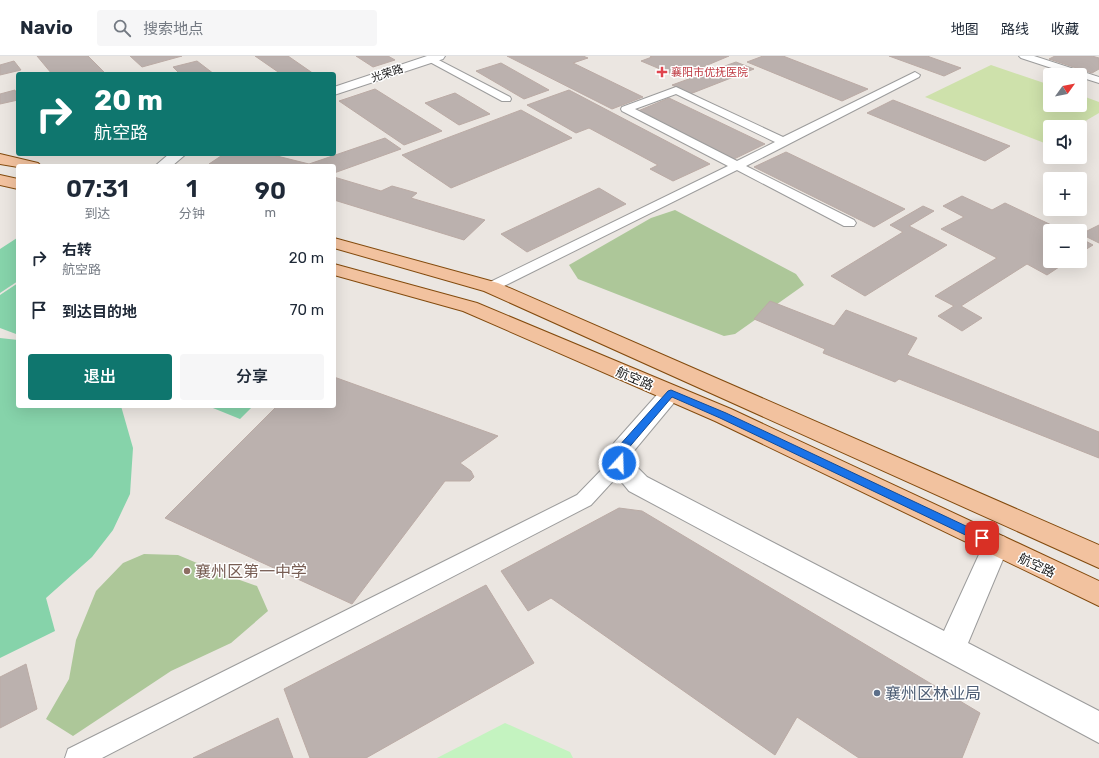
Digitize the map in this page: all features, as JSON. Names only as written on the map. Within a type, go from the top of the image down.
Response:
[{"type":"main road","points":[[0,159],[24,164]]},
{"type":"main road","points":[[0,180],[16,184]]},
{"type":"main road","name":"航空路","points":[[336,244],[491,287],[1099,557]]},
{"type":"main road","name":"航空路","points":[[336,270],[470,307],[723,416],[1099,594]]},
{"type":"street","name":"光荣路","points":[[336,89],[435,57]]},
{"type":"street","points":[[166,164],[176,156]]},
{"type":"street","points":[[671,393],[622,450],[619,463],[638,484],[1099,728]]},
{"type":"street","points":[[951,649],[996,545]]},
{"type":"lane","points":[[1024,56],[1099,80]]},
{"type":"lane","points":[[435,57],[506,99]]},
{"type":"lane","points":[[491,287],[737,166],[915,75]]},
{"type":"lane","points":[[784,142],[676,90],[626,110],[849,223]]},
{"type":"lane","points":[[77,758],[584,500],[619,463]]},
{"type":"green space","points":[[991,65],[1043,83],[1043,112],[1087,112],[1087,98],[1099,102],[1099,113],[1087,120],[1043,120],[1043,142],[925,97]]},
{"type":"green space","points":[[675,210],[796,274],[804,285],[735,334],[724,336],[578,279],[569,265],[651,218]]},
{"type":"green space","points":[[16,239],[16,282],[0,293],[0,249]]},
{"type":"green space","points":[[16,284],[16,334],[0,328],[0,295]]},
{"type":"green space","points":[[0,338],[16,340],[16,408],[122,408],[133,448],[130,494],[113,530],[92,557],[46,598],[55,631],[0,658]]},
{"type":"green space","points":[[213,408],[251,408],[240,419]]},
{"type":"green space","points":[[144,554],[178,555],[223,574],[257,586],[268,611],[231,643],[171,671],[73,736],[46,719],[69,679],[76,640],[96,591],[123,563]]},
{"type":"green space","points":[[505,723],[570,752],[573,758],[437,758]]},
{"type":"building","points":[[37,56],[88,56],[104,72],[50,72]]},
{"type":"building","points":[[130,56],[182,56],[142,67]]},
{"type":"building","points":[[255,56],[288,56],[311,72],[278,72]]},
{"type":"building","points":[[356,56],[388,56],[395,60],[373,67]]},
{"type":"building","points":[[507,56],[583,56],[588,58],[573,63],[643,97],[612,109]]},
{"type":"building","points":[[650,56],[729,56],[679,77],[641,61],[652,57]]},
{"type":"building","points":[[763,56],[783,56],[868,89],[842,101],[747,62]]},
{"type":"building","points":[[889,56],[927,56],[961,68],[944,76]]},
{"type":"building","points":[[1055,56],[1092,56],[1099,58],[1099,69],[1092,73],[1087,71],[1087,68],[1077,68],[1049,59]]},
{"type":"building","points":[[14,61],[21,70],[0,75],[0,65]]},
{"type":"building","points":[[197,61],[211,72],[178,72],[173,67]]},
{"type":"building","points":[[736,62],[754,69],[690,94],[672,85]]},
{"type":"building","points":[[501,63],[549,90],[524,99],[476,71]]},
{"type":"building","points":[[375,89],[442,131],[404,145],[339,101]]},
{"type":"building","points":[[15,90],[16,100],[0,104],[0,94]]},
{"type":"building","points":[[569,90],[710,164],[673,181],[650,169],[658,165],[589,128],[576,133],[527,105]]},
{"type":"building","points":[[455,93],[490,114],[459,125],[425,103]]},
{"type":"building","points":[[669,98],[765,144],[734,159],[638,111]]},
{"type":"building","points":[[893,100],[1010,146],[985,161],[867,113]]},
{"type":"building","points":[[521,110],[572,138],[451,188],[402,155]]},
{"type":"building","points":[[385,138],[401,149],[336,172],[336,164],[309,164]]},
{"type":"building","points":[[786,152],[905,209],[874,227],[754,167]]},
{"type":"building","points":[[221,156],[277,156],[309,164],[209,164]]},
{"type":"building","points":[[336,178],[381,191],[392,186],[417,193],[411,198],[485,220],[464,240],[336,201]]},
{"type":"building","points":[[599,188],[626,204],[527,252],[501,234]]},
{"type":"building","points":[[962,196],[992,210],[1005,203],[1049,224],[1043,224],[1043,268],[1058,268],[1047,275],[1027,264],[961,306],[982,318],[962,331],[938,316],[954,306],[935,296],[997,258],[941,229],[964,217],[943,206]]},
{"type":"building","points":[[923,206],[934,211],[909,226],[947,245],[865,296],[831,276],[903,232],[890,225]]},
{"type":"building","points":[[1099,225],[1099,243],[1087,237],[1087,231]]},
{"type":"building","points":[[1087,242],[1093,245],[1087,249]]},
{"type":"building","points":[[770,301],[834,326],[846,310],[917,338],[907,355],[1099,432],[1099,458],[899,379],[895,382],[823,353],[825,349],[754,319]]},
{"type":"building","points":[[336,378],[498,436],[460,463],[471,471],[474,477],[470,481],[445,481],[352,604],[165,518],[275,408],[336,408]]},
{"type":"building","points":[[619,508],[642,511],[980,713],[962,758],[859,758],[797,717],[775,755],[551,598],[528,611],[501,571]]},
{"type":"building","points":[[486,585],[534,663],[366,758],[310,758],[284,689]]},
{"type":"building","points":[[26,664],[37,709],[0,728],[0,677]]},
{"type":"building","points":[[278,718],[293,758],[193,758]]},
{"type":"place","name":"襄阳市优抚医院","points":[[662,72]]},
{"type":"place","name":"襄州区第一中学","points":[[187,571]]},
{"type":"place","name":"襄州区林业局","points":[[877,693]]},
{"type":"route","points":[[619,463],[622,450],[671,393],[982,538]]}]
